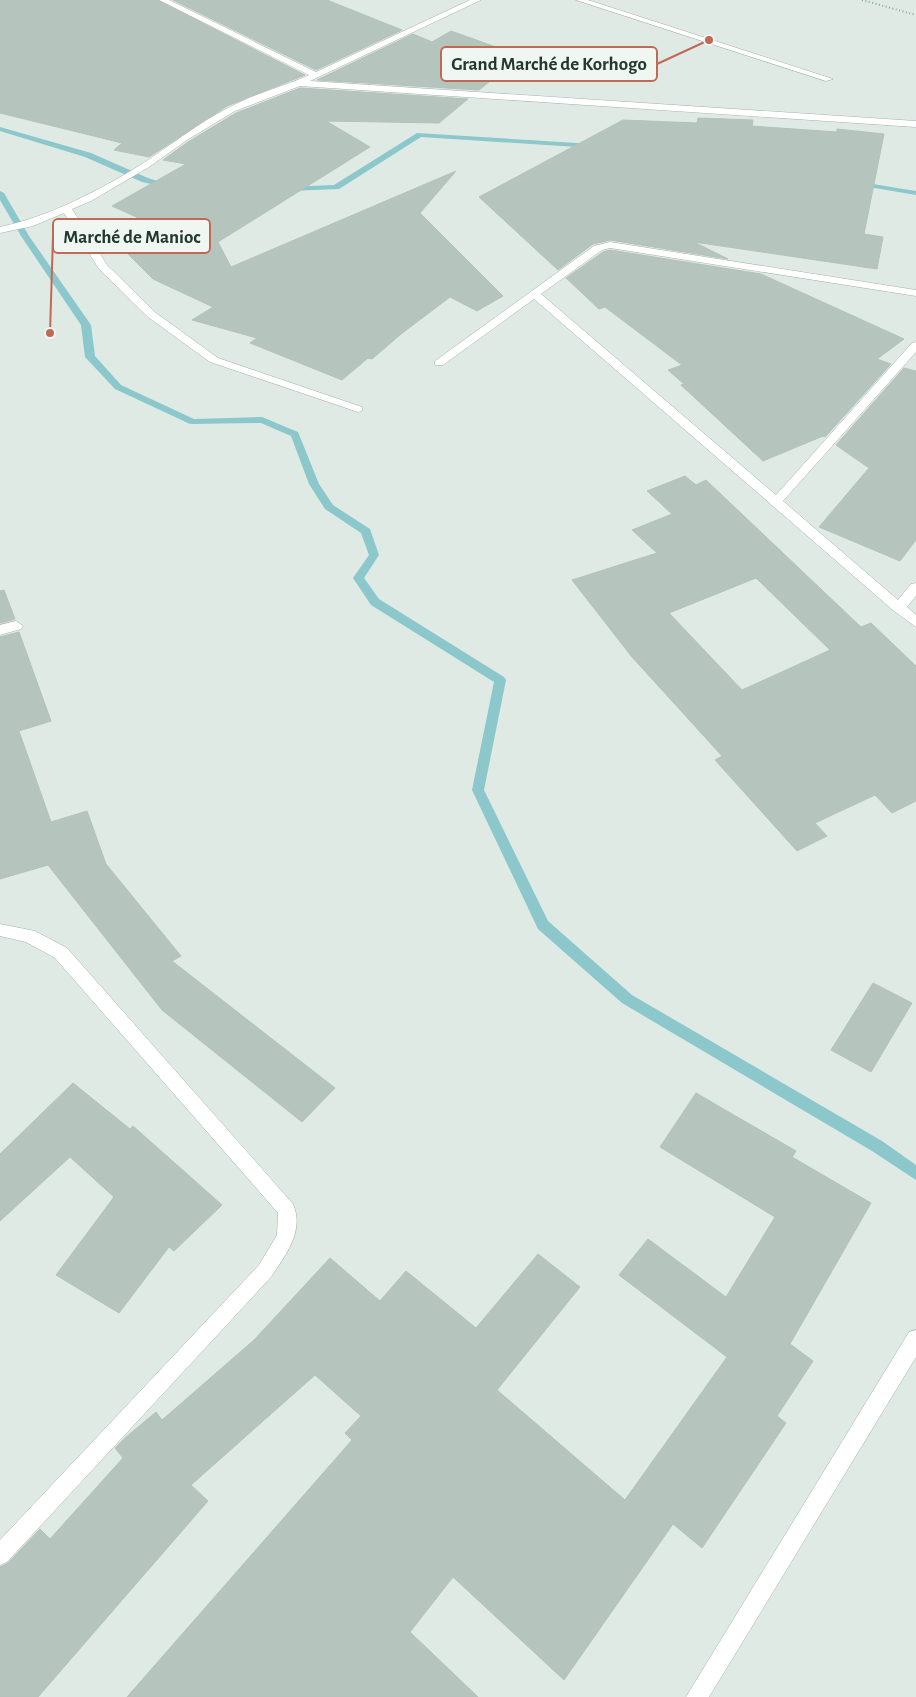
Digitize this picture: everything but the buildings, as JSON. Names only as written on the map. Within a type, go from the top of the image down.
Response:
[{"type":"street","points":[[163,0],[316,75]]},
{"type":"street","points":[[0,230],[29,224],[67,209],[110,187],[232,109],[299,83],[477,0]]},
{"type":"street","points":[[580,0],[829,79]]},
{"type":"street","points":[[299,83],[916,124]]},
{"type":"street","points":[[67,209],[103,267],[152,315],[214,360],[358,409]]},
{"type":"street","points":[[439,363],[598,248],[610,245],[916,293]]},
{"type":"street","points":[[534,294],[916,622]]},
{"type":"street","points":[[776,502],[916,345]]},
{"type":"street","points":[[899,608],[916,586]]},
{"type":"street","points":[[0,630],[16,626]]},
{"type":"street","points":[[0,930],[29,936],[61,953],[287,1210],[286,1237],[265,1271],[0,1555]]},
{"type":"street","points":[[697,1697],[916,1339]]},
{"type":"path","points":[[862,0],[916,15]]},
{"type":"waterway","points":[[0,129],[88,155],[145,180],[169,186]]},
{"type":"waterway","points":[[288,189],[336,187],[420,135],[593,146]]},
{"type":"waterway","points":[[857,183],[916,193]]},
{"type":"waterway","points":[[0,193],[25,236],[86,325],[90,357],[118,387],[193,422],[262,420],[295,434],[314,484],[329,507],[366,531],[374,555],[358,578],[375,602],[500,680],[478,790],[543,925],[627,999],[877,1146],[916,1173]]},
{"type":"place","name":"Grand Marché de Korhogo","points":[[709,40]]},
{"type":"place","name":"Marché de Manioc","points":[[50,333]]}]
